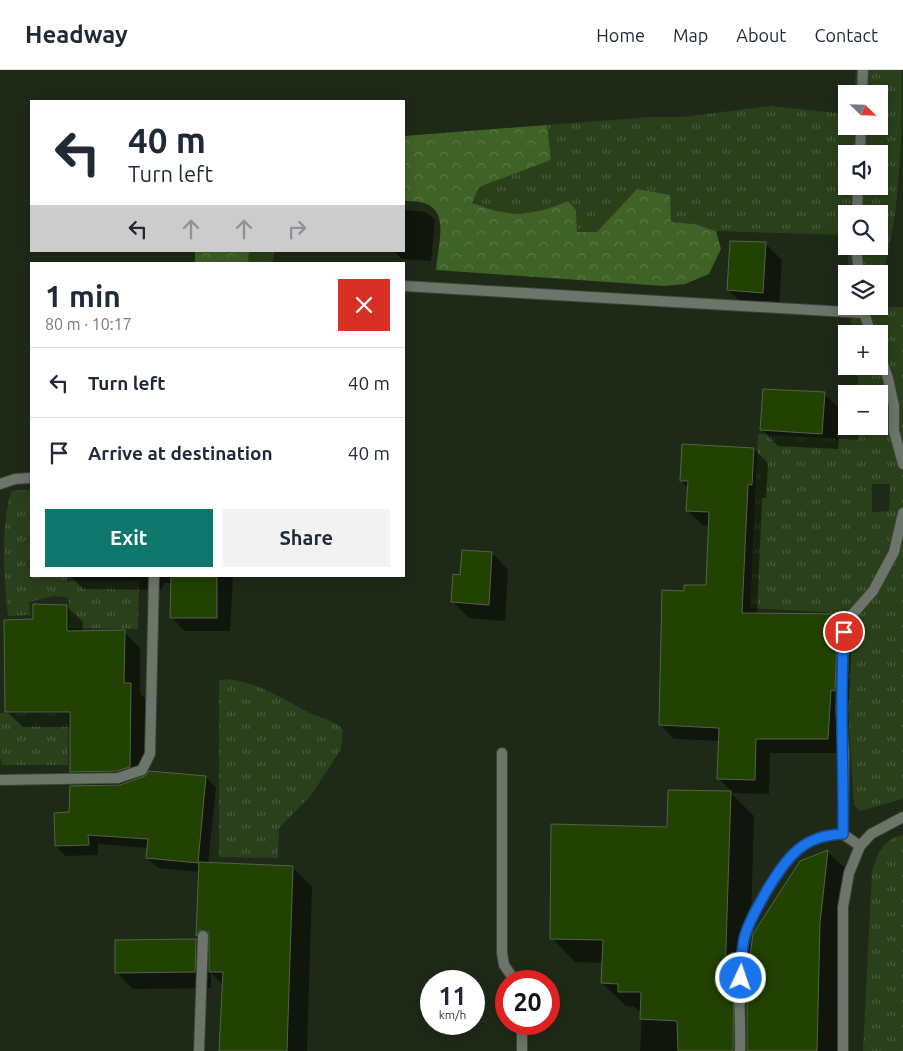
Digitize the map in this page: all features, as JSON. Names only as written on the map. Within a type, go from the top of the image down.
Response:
[{"type":"street","points":[[862,85],[863,70]]},
{"type":"street","points":[[405,286],[838,309]]},
{"type":"street","points":[[887,375],[894,406],[894,430],[903,464]]},
{"type":"street","points":[[0,484],[15,479],[30,478]]},
{"type":"street","points":[[843,834],[844,754],[842,709],[844,632],[851,616],[873,591],[894,552],[903,513]]},
{"type":"street","points":[[0,780],[118,778],[142,770],[150,754],[154,577]]},
{"type":"street","points":[[502,753],[502,953],[504,965],[508,970]]},
{"type":"street","points":[[843,1051],[844,907],[848,873],[860,846],[871,834],[903,817]]},
{"type":"street","points":[[740,1051],[742,959],[745,937],[754,913],[783,865],[795,851],[808,842],[826,834],[843,834],[860,846]]},
{"type":"street","points":[[199,1051],[204,936]]},
{"type":"street","points":[[522,1035],[522,1051]]},
{"type":"green space","points":[[856,70],[902,70],[899,179],[888,251],[888,205],[838,205],[838,235],[716,231],[694,224],[671,222],[638,189],[597,232],[577,232],[576,210],[568,201],[531,213],[520,214],[499,211],[472,203],[479,187],[551,160],[547,125],[650,117],[683,117],[770,106],[838,113],[838,135],[888,135],[888,85],[855,85]]},
{"type":"green space","points":[[547,125],[551,160],[479,187],[472,203],[499,211],[520,214],[531,213],[568,201],[576,210],[577,232],[597,232],[637,189],[670,195],[671,222],[694,224],[716,231],[721,249],[709,274],[685,284],[664,286],[436,270],[440,222],[437,213],[431,206],[420,202],[405,201],[405,136]]},
{"type":"green space","points":[[195,252],[249,252],[248,262],[195,262]]},
{"type":"green space","points":[[249,252],[274,252],[273,262],[248,262]]},
{"type":"green space","points":[[848,255],[887,255],[885,265],[848,265]]},
{"type":"green space","points":[[888,307],[903,307],[903,799],[860,811],[854,805],[846,674],[847,654],[852,638],[842,617],[843,613],[750,608],[758,434],[858,440],[858,435],[888,435],[888,385],[858,385],[858,375],[888,375],[888,325],[851,325],[851,315],[888,315]],"holes":[[[872,484],[890,484],[889,511],[872,512]]]},
{"type":"green space","points":[[30,490],[30,577],[67,577],[67,581],[139,581],[138,629],[69,628],[69,598],[54,596],[29,602],[30,615],[8,616],[4,569],[4,535],[8,504],[12,491]]},
{"type":"green space","points":[[227,679],[268,691],[330,721],[343,730],[341,749],[312,794],[279,828],[278,858],[219,857],[219,680]]},
{"type":"green space","points":[[0,713],[68,713],[68,765],[2,765],[0,758]]},
{"type":"green space","points":[[903,835],[903,1051],[863,1051],[872,871],[879,853],[886,843]]},
{"type":"building","points":[[730,241],[766,242],[763,293],[727,290]]},
{"type":"building","points":[[763,389],[825,392],[822,434],[760,430]]},
{"type":"building","points":[[682,444],[754,448],[752,485],[748,484],[742,613],[838,614],[835,691],[831,690],[828,739],[756,739],[755,780],[717,779],[719,728],[659,725],[662,590],[684,591],[684,585],[706,585],[709,512],[686,511],[688,481],[680,481]]},
{"type":"building","points":[[462,550],[492,552],[489,605],[451,602],[453,574],[460,575]]},
{"type":"building","points":[[171,577],[217,577],[217,618],[170,618]]},
{"type":"building","points":[[33,604],[67,605],[67,631],[125,630],[124,683],[131,683],[130,767],[117,771],[70,772],[70,712],[5,712],[4,620],[33,619]]},
{"type":"building","points":[[149,771],[206,776],[198,863],[146,858],[148,839],[88,835],[89,845],[55,846],[54,813],[69,812],[70,786],[120,785],[145,776]]},
{"type":"building","points":[[668,790],[731,791],[725,977],[734,964],[733,1051],[678,1051],[677,1021],[640,1019],[641,992],[618,992],[618,984],[601,983],[603,940],[550,939],[551,824],[667,827]]},
{"type":"building","points":[[828,850],[820,923],[817,1051],[747,1051],[747,978],[753,934],[800,861]]},
{"type":"building","points":[[199,862],[293,866],[287,1051],[219,1051],[223,972],[209,972],[209,932],[200,930],[196,936]]},
{"type":"building","points":[[196,939],[195,972],[115,973],[115,940]]},
{"type":"route","points":[[741,978],[745,937],[754,913],[783,865],[795,851],[808,842],[826,834],[843,834],[842,653],[844,632]]}]
